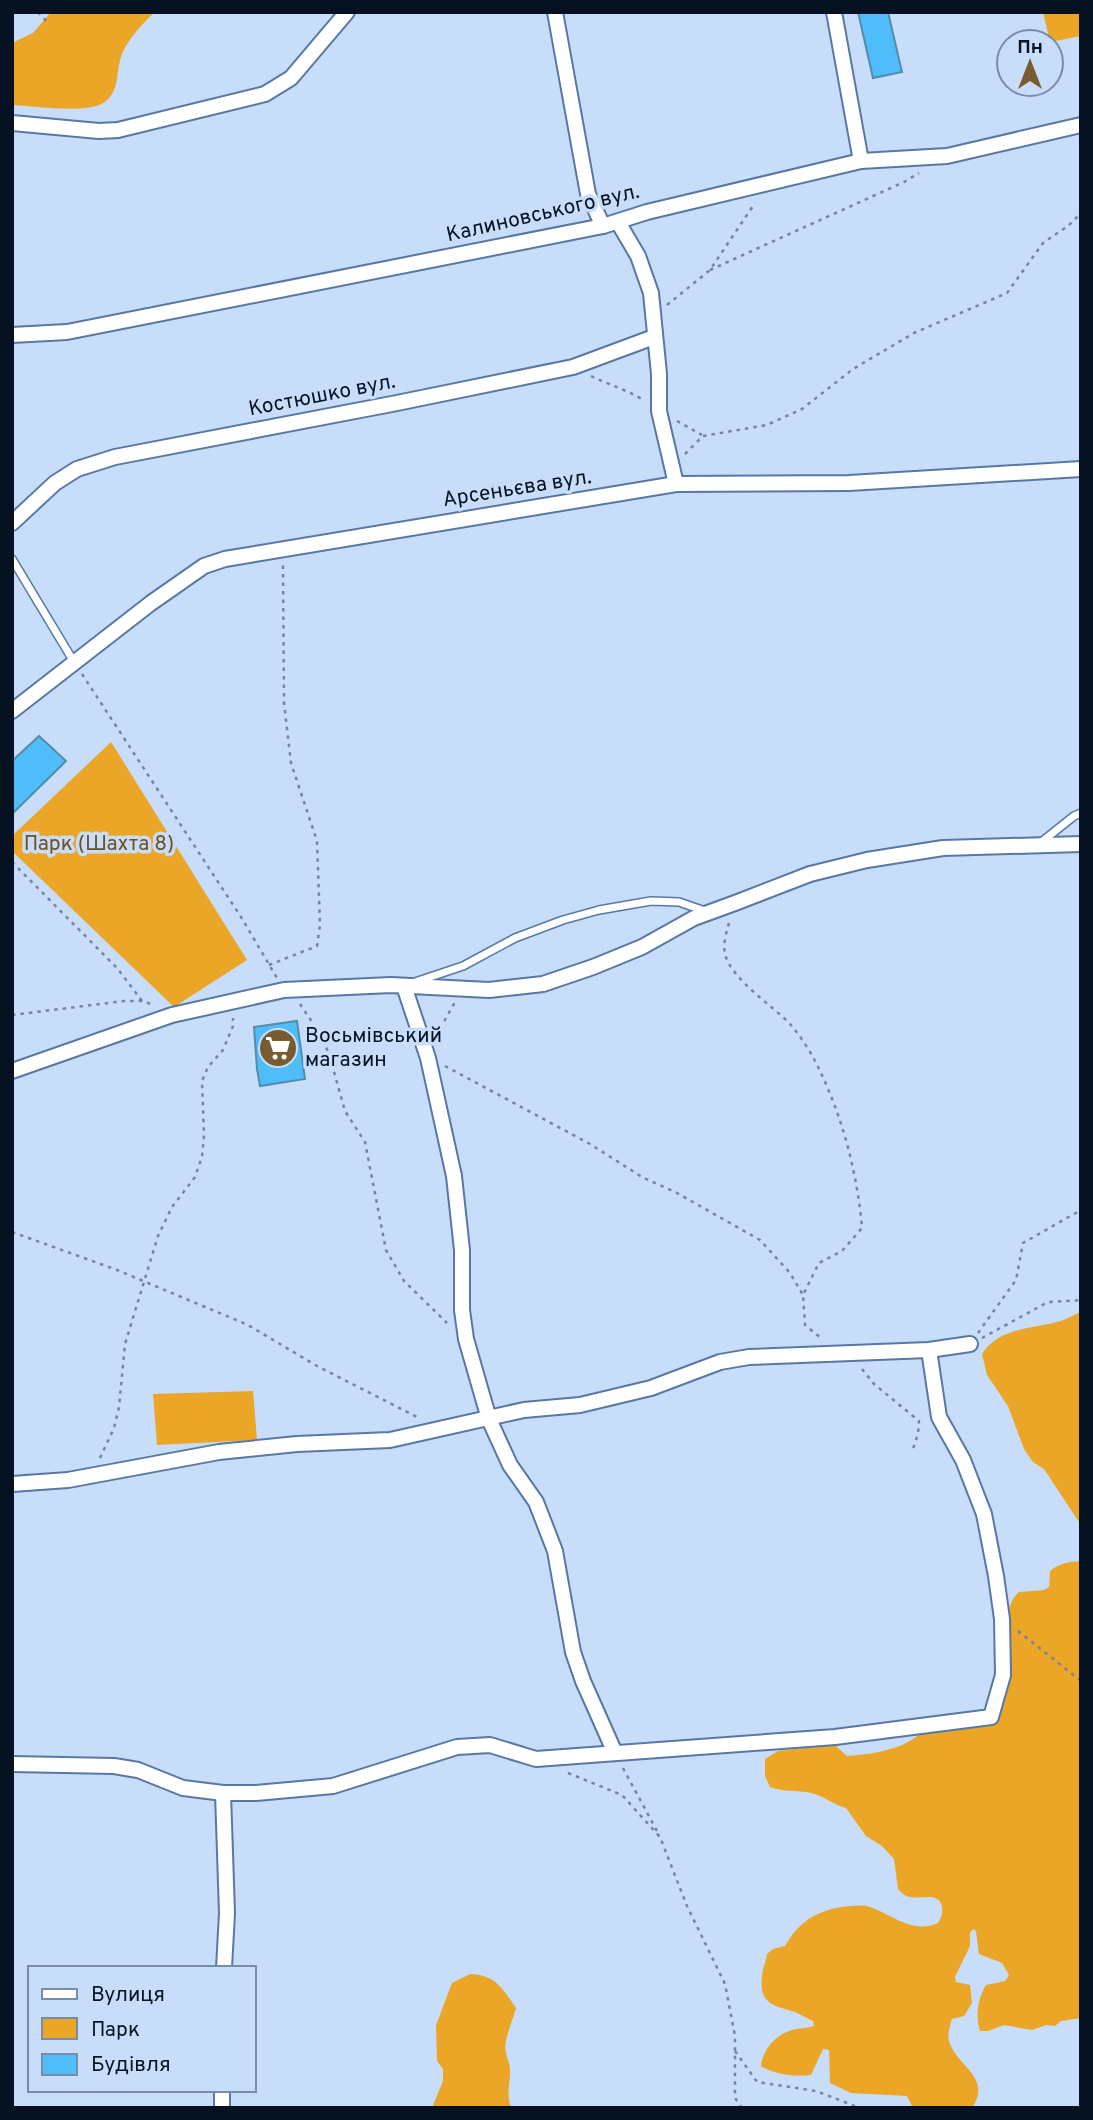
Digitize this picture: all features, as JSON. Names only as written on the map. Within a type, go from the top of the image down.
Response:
[{"type":"street","points":[[12,123],[99,131],[118,130],[265,94],[291,78],[347,12]]},
{"type":"street","points":[[555,12],[588,194],[603,226]]},
{"type":"street","points":[[834,12],[862,162]]},
{"type":"street","name":"Калиновського вул.","points":[[12,335],[67,332],[603,226],[647,212],[862,162],[947,156],[1081,125]]},
{"type":"street","points":[[618,222],[638,256],[651,293],[659,374],[659,411],[670,468],[676,484]]},
{"type":"street","name":"Костюшко вул.","points":[[12,523],[55,483],[77,469],[115,457],[573,367],[654,337]]},
{"type":"street","name":"Арсеньєва вул.","points":[[12,711],[204,565],[283,549],[676,484],[849,483],[1081,469]]},
{"type":"street","points":[[12,1072],[172,1015],[288,990],[404,985],[489,990],[543,984],[642,947],[694,918],[810,874],[867,860],[943,848],[1081,844]]},
{"type":"street","points":[[404,985],[428,1058],[454,1176],[462,1250],[462,1310],[466,1339],[489,1419],[510,1465],[536,1502],[555,1551],[573,1652],[615,1753]]},
{"type":"street","points":[[12,1484],[68,1480],[219,1452],[297,1444],[390,1440],[524,1410],[592,1402],[651,1388],[720,1362],[749,1357],[929,1350],[970,1344]]},
{"type":"street","points":[[12,1764],[114,1766],[138,1770],[183,1788],[223,1793],[256,1793],[333,1786],[457,1747],[491,1745],[536,1759],[835,1737],[990,1717],[1003,1675],[1002,1619],[984,1514],[963,1460],[939,1417],[929,1350]]},
{"type":"street","points":[[223,1793],[227,1913],[224,1966]]},
{"type":"lane","points":[[12,559],[74,662]]},
{"type":"lane","points":[[1036,846],[1081,813]]},
{"type":"lane","points":[[404,985],[463,966],[515,938],[599,910],[651,901],[679,902],[710,912]]},
{"type":"path","points":[[38,12],[48,23]]},
{"type":"path","points":[[653,316],[710,270],[904,182],[925,169]]},
{"type":"path","points":[[710,270],[769,183]]},
{"type":"path","points":[[670,468],[703,436],[767,425],[802,409],[853,369],[914,333],[1007,293],[1043,243],[1068,226],[1081,213]]},
{"type":"path","points":[[573,367],[609,385],[633,393],[703,436]]},
{"type":"path","points":[[269,965],[317,946],[320,925],[317,841],[291,762],[284,703],[283,549]]},
{"type":"path","points":[[74,662],[241,917],[269,965],[320,1034],[329,1054],[345,1111],[365,1142],[386,1250],[404,1281],[426,1305],[466,1339]]},
{"type":"path","points":[[12,862],[117,968],[142,1001]]},
{"type":"path","points":[[735,903],[725,938],[725,956],[758,998],[790,1024],[813,1057],[844,1134],[860,1201],[862,1228],[842,1251],[819,1264],[803,1295]]},
{"type":"path","points":[[466,989],[450,1008],[428,1058],[590,1144],[642,1177],[677,1193],[760,1240],[790,1273],[803,1295],[805,1325],[825,1341]]},
{"type":"path","points":[[12,1015],[43,1013],[84,1005],[142,1001],[158,1006],[172,1015]]},
{"type":"path","points":[[90,1476],[114,1428],[119,1407],[125,1344],[158,1236],[172,1207],[195,1177],[202,1157],[202,1081],[208,1067],[223,1050],[233,1026],[232,1001]]},
{"type":"path","points":[[970,1344],[1016,1280],[1023,1243],[1081,1210]]},
{"type":"path","points":[[12,1232],[143,1281],[248,1325],[317,1366],[441,1429]]},
{"type":"path","points":[[970,1344],[1048,1302],[1081,1300]]},
{"type":"path","points":[[847,1353],[874,1384],[919,1422],[912,1452]]},
{"type":"path","points":[[1002,1619],[1081,1681]]},
{"type":"path","points":[[615,1753],[660,1838],[725,1984],[735,2036],[735,2098],[741,2108]]},
{"type":"path","points":[[561,1769],[622,1795],[660,1838]]},
{"type":"path","points":[[735,2051],[757,2081],[816,2091],[860,2108]]},
{"type":"green space","points":[[51,12],[155,12],[125,48],[113,93],[103,103],[73,109],[12,105],[12,43],[33,33]]},
{"type":"green space","points":[[1043,12],[1081,12],[1081,36],[1065,39],[1065,28],[1047,28]]},
{"type":"green space","name":"Парк (Шахта 8)","points":[[111,742],[247,960],[174,1007],[12,851],[12,836]]},
{"type":"green space","points":[[1081,1312],[1081,1525],[1044,1469],[1033,1462],[1024,1449],[1008,1406],[987,1375],[982,1354],[989,1345],[1007,1334],[1061,1321]]},
{"type":"green space","points":[[253,1391],[257,1440],[157,1445],[153,1394]]},
{"type":"green space","points":[[1081,1561],[1081,2018],[1032,2030],[1004,2025],[980,2031],[978,2013],[983,1990],[986,1985],[1005,1981],[1009,1975],[1002,1963],[979,1954],[976,1931],[973,1929],[970,1933],[970,1946],[955,1977],[956,1982],[970,1985],[972,2003],[964,2016],[952,2019],[948,2036],[953,2050],[976,2080],[977,2097],[972,2108],[913,2108],[907,2096],[851,2093],[830,2083],[829,2050],[823,2049],[811,2075],[785,2074],[761,2066],[768,2047],[777,2038],[789,2031],[814,2026],[813,2021],[768,2002],[762,1985],[767,1954],[773,1949],[785,1946],[804,1922],[830,1909],[867,1906],[910,1925],[928,1926],[938,1923],[942,1912],[937,1899],[904,1895],[898,1889],[894,1859],[882,1846],[866,1836],[846,1808],[815,1794],[770,1787],[765,1776],[765,1759],[778,1751],[804,1748],[809,1734],[820,1729],[831,1730],[837,1747],[847,1756],[897,1747],[922,1732],[937,1731],[940,1721],[995,1717],[1006,1694],[1007,1620],[1013,1599],[1019,1592],[1044,1590],[1049,1587],[1050,1571],[1057,1566]]},
{"type":"green space","points":[[470,1974],[492,1980],[516,2008],[505,2045],[510,2069],[509,2099],[512,2108],[432,2108],[443,2081],[443,2069],[437,2061],[436,2025],[452,1983]]},
{"type":"building","points":[[858,12],[888,12],[902,72],[873,78]]},
{"type":"building","points":[[39,736],[66,761],[12,814],[12,761]]},
{"type":"building","name":"Восьмівський магазин","points":[[297,1021],[305,1079],[260,1086],[254,1027]]},
{"type":"place","name":"Восьмівський магазин","points":[[278,1048]]}]
